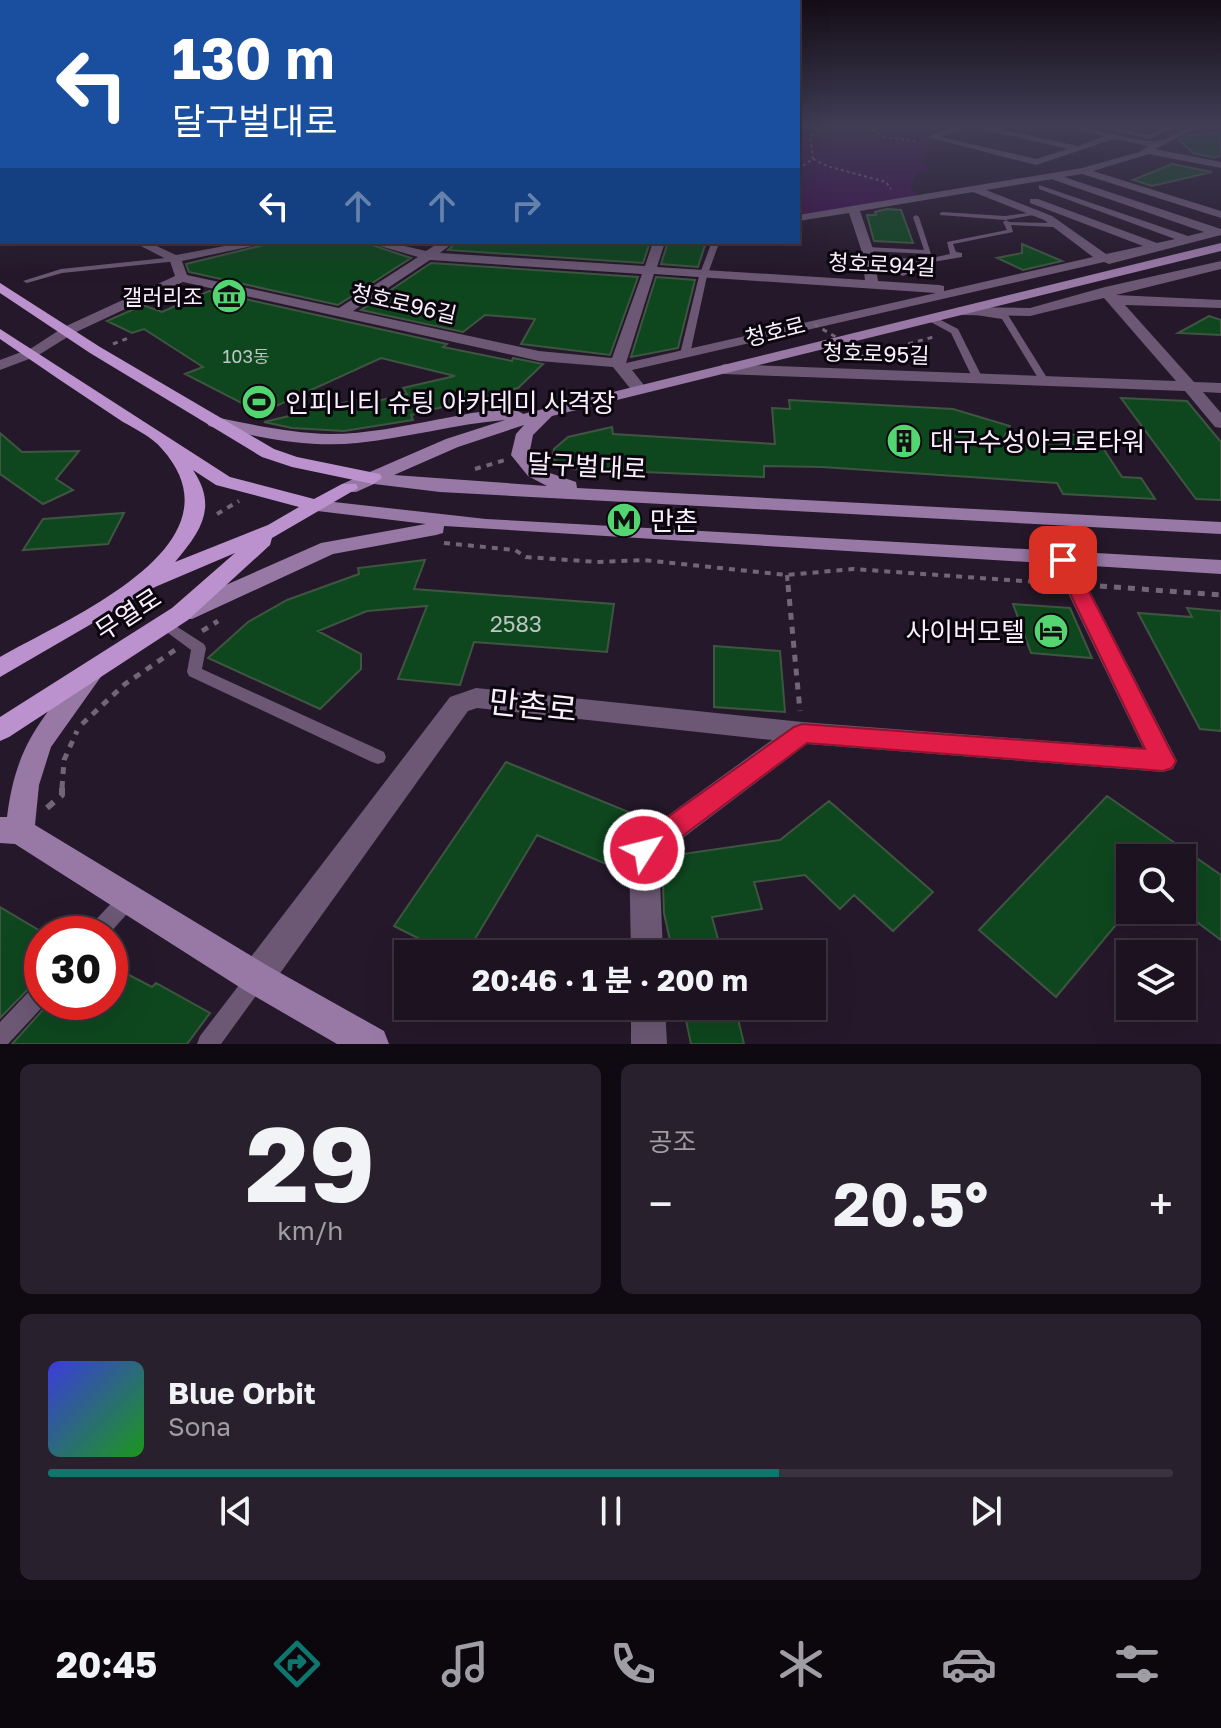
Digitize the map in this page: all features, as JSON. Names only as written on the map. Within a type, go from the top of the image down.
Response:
[{"type":"main road","name":"청호로","points":[[349,488],[452,443],[546,412],[1221,247]]},
{"type":"main road","name":"달구벌대로","points":[[0,287],[95,350],[268,453],[292,462],[373,478],[440,486],[1221,528]]},
{"type":"main road","points":[[0,333],[223,481],[316,506],[486,525],[1221,567]]},
{"type":"main road","points":[[215,422],[265,433],[334,439],[477,416],[546,412]]},
{"type":"main road","points":[[546,412],[525,434],[520,455],[527,468],[554,483],[616,496]]},
{"type":"main road","points":[[147,582],[180,543],[194,515],[196,492],[170,447]]},
{"type":"main road","name":"무열로","points":[[0,668],[147,582],[275,529],[349,488]]},
{"type":"main road","points":[[173,619],[328,548],[381,537],[486,525]]},
{"type":"main road","name":"무열로","points":[[0,730],[173,619],[275,529]]},
{"type":"main road","points":[[94,669],[39,743],[10,830],[371,1044]]},
{"type":"street","points":[[800,218],[1052,176],[1218,232]]},
{"type":"street","points":[[1103,176],[1221,215]]},
{"type":"street","points":[[1025,181],[1186,239]]},
{"type":"street","points":[[995,186],[1154,246]]},
{"type":"street","points":[[977,190],[1046,219],[1103,257],[1131,269]]},
{"type":"street","points":[[1046,219],[1164,196]]},
{"type":"street","points":[[854,210],[867,249],[872,285]]},
{"type":"street","name":"청호로96길","points":[[182,278],[539,356],[620,366],[685,354],[1218,232]]},
{"type":"street","points":[[143,244],[175,259],[254,244]]},
{"type":"street","name":"청호로94길","points":[[380,244],[430,256],[963,291]]},
{"type":"street","points":[[344,311],[445,244]]},
{"type":"street","points":[[639,389],[620,366],[647,271],[658,244]]},
{"type":"street","points":[[0,365],[32,353],[69,330],[182,278],[175,259]]},
{"type":"street","points":[[959,311],[1030,312],[1109,296],[1221,265]]},
{"type":"street","points":[[1109,296],[1221,304]]},
{"type":"street","points":[[1109,296],[1221,423]]},
{"type":"street","name":"청호로95길","points":[[724,369],[1221,388]]},
{"type":"street","points":[[1063,560],[1076,585]]},
{"type":"street","name":"만촌로","points":[[256,978],[459,704],[476,698],[802,733],[1163,761],[1076,585]]},
{"type":"street","points":[[647,940],[644,850],[802,733]]},
{"type":"street","points":[[648,1020],[649,1044]]},
{"type":"lane","points":[[942,214],[1046,219]]},
{"type":"lane","points":[[867,249],[928,252],[916,217]]},
{"type":"lane","points":[[967,220],[1006,222],[1046,219]]},
{"type":"lane","points":[[903,274],[900,260],[927,261],[959,255],[953,253],[949,243],[1011,231],[1006,222]]},
{"type":"lane","points":[[685,354],[703,276],[714,246]]},
{"type":"lane","points":[[27,281],[61,271],[175,259]]},
{"type":"lane","points":[[959,311],[1005,317],[1044,381]]},
{"type":"lane","name":"청호로95길","points":[[930,318],[955,331],[978,379]]},
{"type":"lane","points":[[173,619],[199,648],[194,672],[378,757]]},
{"type":"lane","points":[[112,916],[127,900]]},
{"type":"lane","name":"만촌로","points":[[208,1044],[256,978]]},
{"type":"lane","points":[[0,1037],[24,1011]]},
{"type":"path","points":[[863,176],[886,182],[892,191],[913,196],[914,201]]},
{"type":"path","points":[[814,324],[866,355]]},
{"type":"path","points":[[852,358],[955,331]]},
{"type":"path","points":[[430,542],[515,550],[526,557],[597,562],[643,560],[787,575],[853,569],[1221,595]]},
{"type":"path","points":[[787,575],[802,733]]},
{"type":"path","points":[[10,830],[62,795],[64,760],[80,726],[125,684],[222,618]]},
{"type":"shaded area","points":[[800,176],[915,176],[910,187],[918,196],[800,215]]},
{"type":"building","points":[[1143,176],[1196,176],[1152,186],[1133,180]]},
{"type":"building","points":[[901,210],[913,243],[874,241],[867,215],[876,215],[875,212]]},
{"type":"building","points":[[268,244],[369,244],[411,258],[338,305],[189,272],[186,264]]},
{"type":"building","points":[[455,244],[649,244],[643,263],[448,250]]},
{"type":"building","points":[[667,244],[705,244],[698,267],[661,264]]},
{"type":"building","points":[[1022,244],[1062,261],[1023,270],[997,258],[1022,253]]},
{"type":"building","points":[[431,263],[638,277],[610,355],[521,344],[535,319],[485,315],[463,332],[361,310]]},
{"type":"building","points":[[656,277],[695,280],[678,348],[631,357]]},
{"type":"building","points":[[209,291],[447,344],[443,347],[543,364],[518,388],[411,415],[413,420],[344,431],[292,428],[264,422],[364,398],[373,402],[407,394],[403,388],[455,376],[381,358],[261,413],[185,374],[203,367],[144,329],[132,333],[107,321],[143,305],[162,312]]},
{"type":"building","points":[[1209,316],[1221,320],[1221,335],[1178,333]]},
{"type":"building","points":[[1121,398],[1187,401],[1221,442],[1221,500],[1196,499]]},
{"type":"building","points":[[789,400],[953,409],[1010,426],[1004,437],[1046,439],[1069,445],[1062,434],[1095,436],[1122,477],[1141,478],[1155,499],[1063,494],[1057,483],[822,467],[764,466],[764,477],[571,469],[552,459],[554,449],[568,437],[612,427],[613,434],[775,444],[772,408],[790,409]]},
{"type":"building","points":[[0,433],[22,452],[79,451],[56,479],[73,490],[43,504],[0,474]]},
{"type":"building","points":[[124,513],[108,544],[23,550],[43,519]]},
{"type":"building","points":[[425,560],[414,589],[614,604],[607,652],[474,642],[460,685],[398,679],[427,606],[367,611],[318,631],[361,654],[361,669],[320,709],[208,658],[248,622],[287,600],[359,574],[358,568]]},
{"type":"building","name":"사이버모텔","points":[[1013,604],[1070,608],[1092,658],[1031,653]]},
{"type":"building","points":[[1187,608],[1221,611],[1221,731],[1200,729],[1138,613],[1192,617]]},
{"type":"building","points":[[714,646],[780,651],[785,712],[714,707]]},
{"type":"building","points":[[506,762],[636,815],[611,866],[537,835],[474,940],[422,940],[394,926]]},
{"type":"building","points":[[1107,796],[1176,844],[1116,844],[1117,924],[1056,997],[979,930]]},
{"type":"building","points":[[829,801],[933,892],[893,931],[854,895],[840,909],[805,875],[754,882],[762,909],[712,917],[718,940],[670,940],[664,913],[662,857],[780,840]]},
{"type":"building","points":[[1196,858],[1221,875],[1221,940],[1196,921]]},
{"type":"building","points":[[0,907],[24,921],[24,993],[0,1018]]},
{"type":"building","points":[[128,974],[152,987],[156,983],[210,1013],[187,1044],[12,1044],[34,1020],[128,1020]]},
{"type":"building","points":[[686,1020],[738,1020],[744,1044],[691,1044]]},
{"type":"place","name":"갤러리조","points":[[229,296]]},
{"type":"place","name":"인피니티 슈팅 아카데미 사격장","points":[[259,402]]},
{"type":"place","name":"대구수성아크로타워","points":[[904,441]]},
{"type":"place","name":"만촌","points":[[624,520]]},
{"type":"place","name":"사이버모텔","points":[[1051,631]]},
{"type":"route","points":[[644,850],[802,733],[1163,761],[1063,560]]}]
